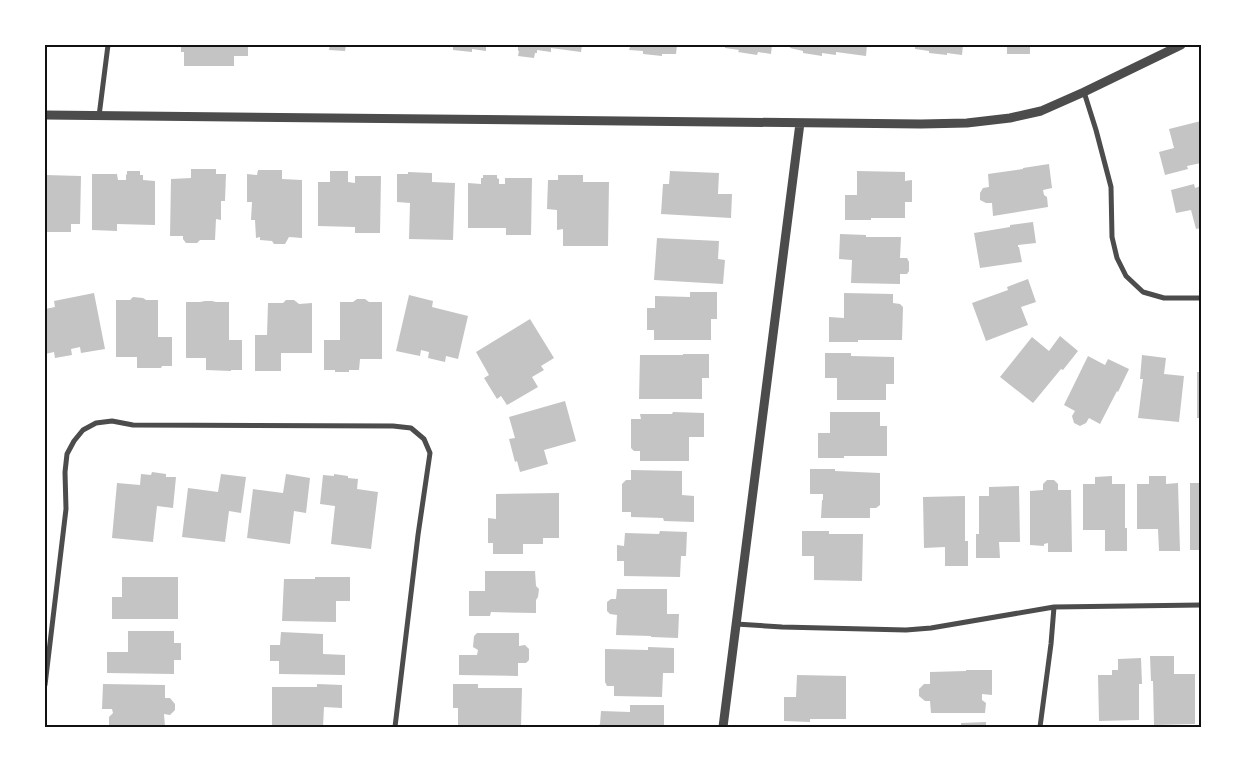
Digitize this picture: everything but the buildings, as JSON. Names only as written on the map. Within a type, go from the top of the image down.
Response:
[{"type":"street","points":[[99,116],[108,45]]},
{"type":"street","points":[[45,115],[967,124],[1010,118],[1041,111],[1181,45]]},
{"type":"street","points":[[1084,92],[1111,187],[1112,237],[1117,258],[1126,276],[1143,292],[1164,298],[1201,298]]},
{"type":"street","points":[[723,727],[800,123]]},
{"type":"street","points":[[45,685],[66,510],[65,472],[67,454],[83,430],[96,423],[112,421],[133,425],[393,426],[411,428],[424,439],[430,453],[419,526],[395,727]]},
{"type":"street","points":[[736,624],[906,630],[931,628],[1054,607],[1201,605]]},
{"type":"street","points":[[1040,727],[1054,607]]}]
